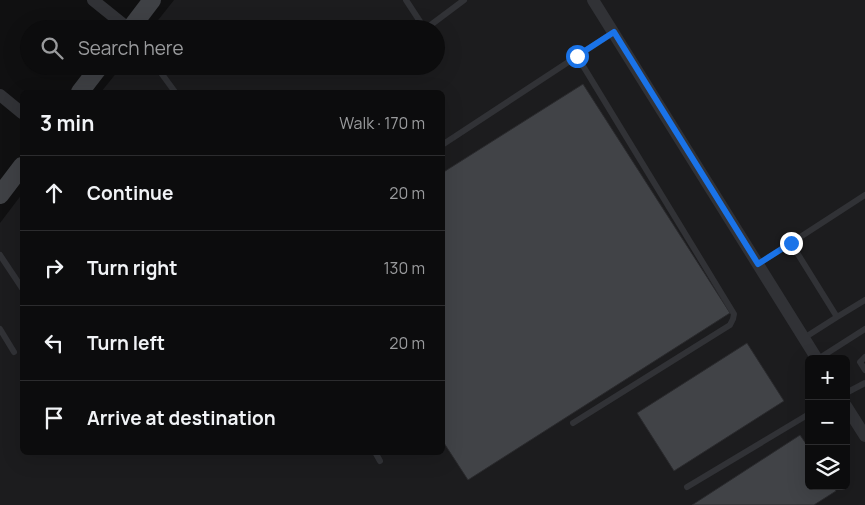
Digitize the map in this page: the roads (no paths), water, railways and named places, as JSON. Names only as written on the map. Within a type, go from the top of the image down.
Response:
[{"type":"main road","points":[[136,20],[152,0]]},
{"type":"main road","points":[[82,90],[93,75]]},
{"type":"main road","points":[[0,195],[20,169]]},
{"type":"street","points":[[93,0],[118,20]]},
{"type":"street","points":[[593,0],[815,355]]},
{"type":"street","points":[[0,95],[20,111]]},
{"type":"street","points":[[850,412],[865,436]]},
{"type":"lane","points":[[406,0],[420,20]]},
{"type":"lane","points":[[437,20],[464,0]]},
{"type":"lane","points":[[445,143],[614,32]]},
{"type":"lane","points":[[573,423],[730,325],[734,314],[577,56]]},
{"type":"lane","points":[[163,75],[174,90]]},
{"type":"lane","points":[[758,264],[865,195]]},
{"type":"lane","points":[[791,243],[837,317]]},
{"type":"lane","points":[[0,255],[20,285]]},
{"type":"lane","points":[[804,338],[865,300]]},
{"type":"lane","points":[[0,329],[14,352]]},
{"type":"lane","points":[[823,355],[865,329]]},
{"type":"lane","points":[[865,357],[860,362],[865,370]]},
{"type":"lane","points":[[850,391],[865,383]]},
{"type":"lane","points":[[687,487],[805,416]]},
{"type":"lane","points":[[376,455],[380,461]]}]
